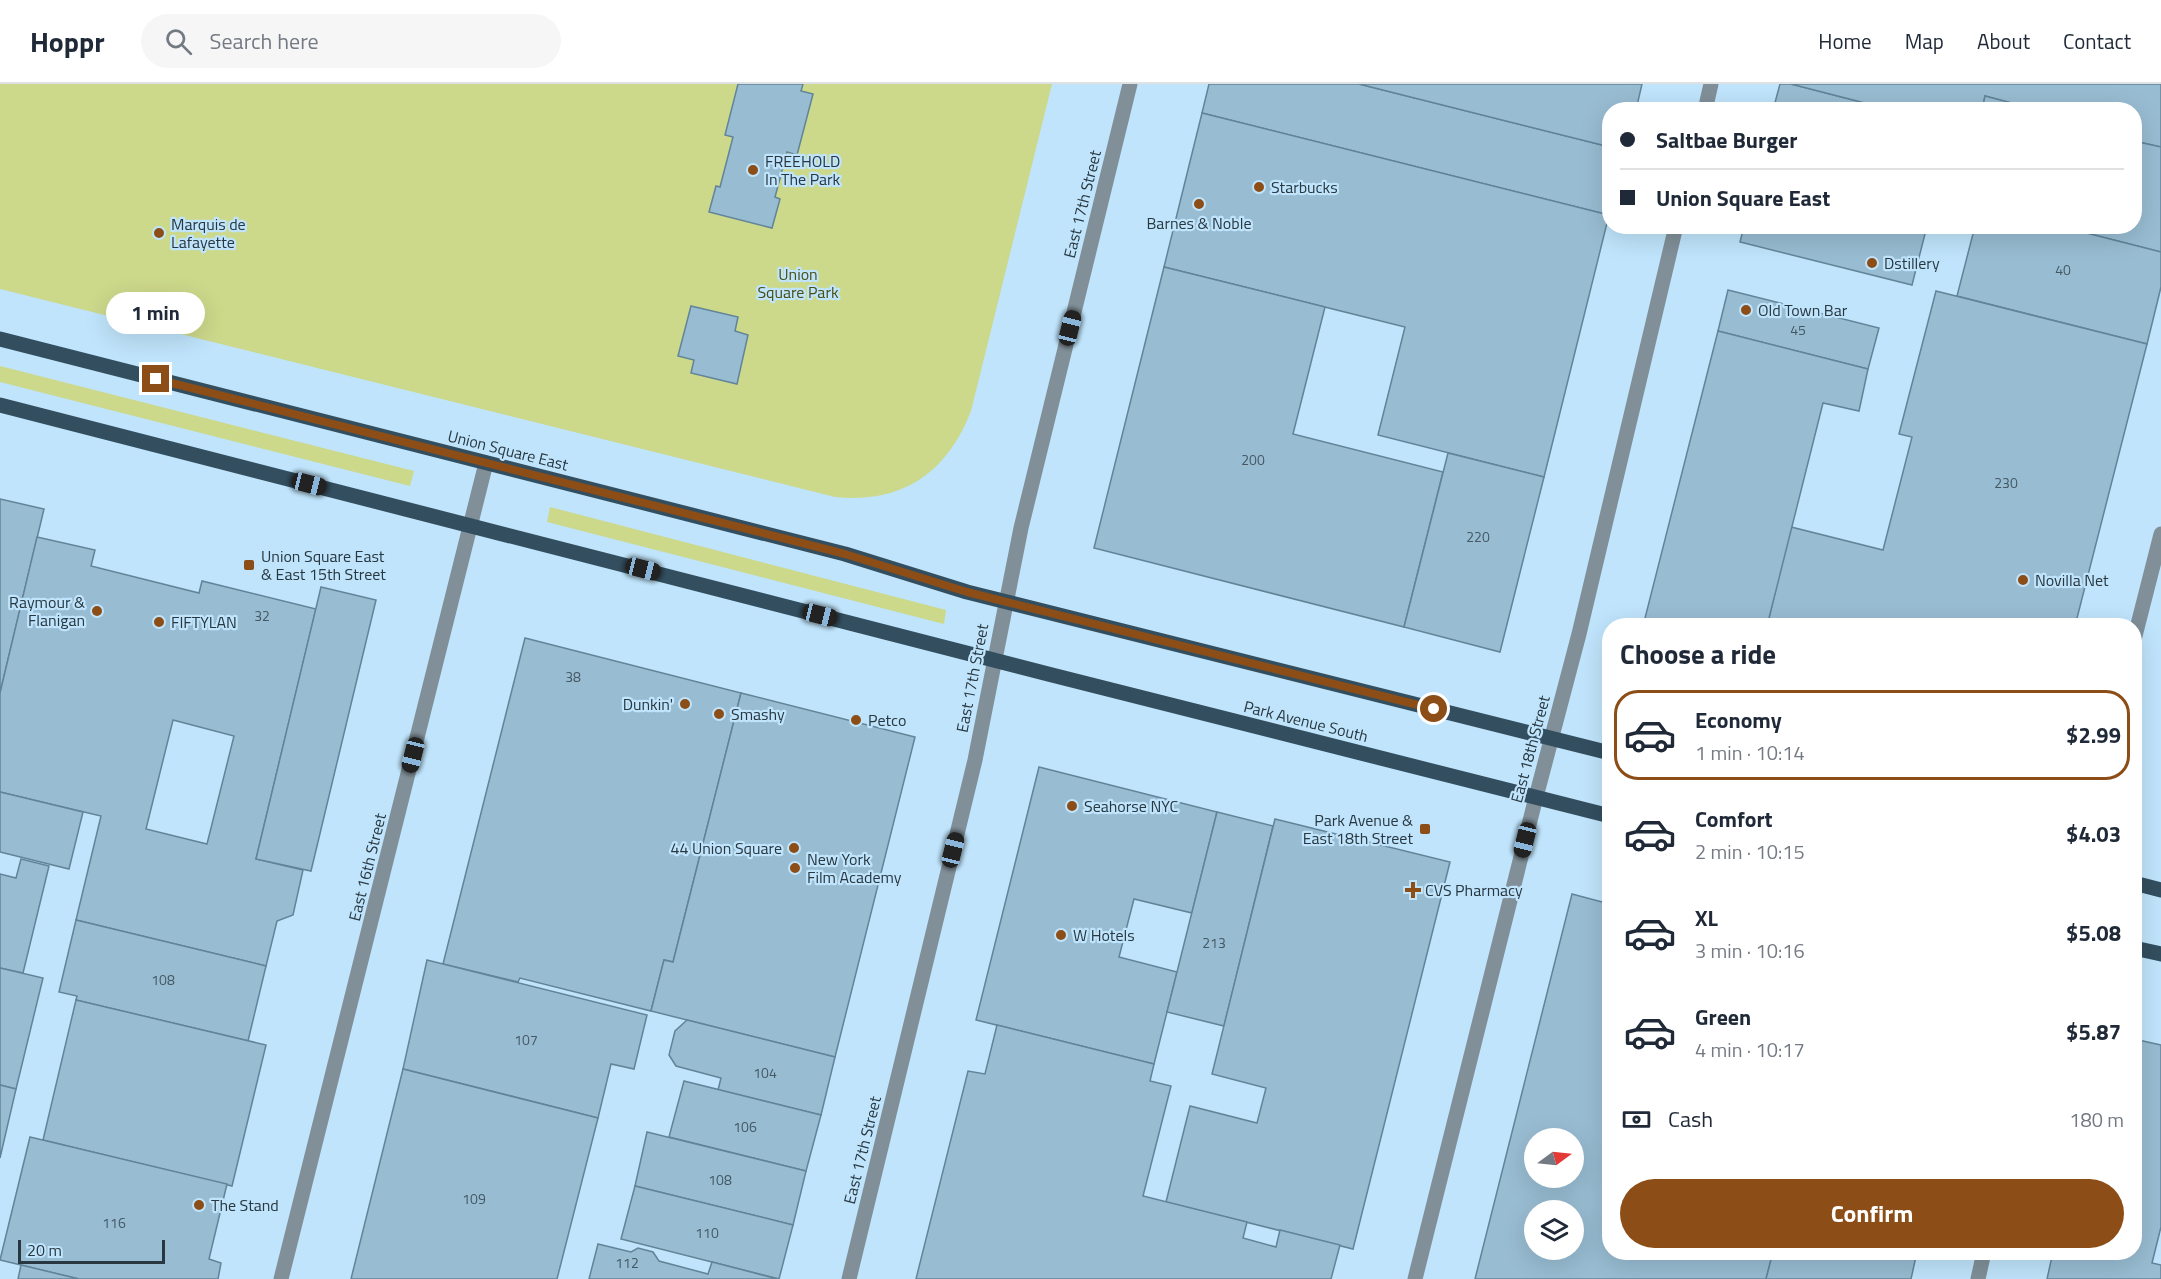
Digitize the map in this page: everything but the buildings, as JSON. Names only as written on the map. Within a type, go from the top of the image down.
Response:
[{"type":"main road","name":"Union Square East","points":[[0,339],[845,554],[1005,602]]},
{"type":"main road","points":[[0,405],[994,659]]},
{"type":"main road","points":[[1005,602],[1602,751]]},
{"type":"main road","name":"Park Avenue South","points":[[994,659],[1602,814]]},
{"type":"main road","points":[[2142,886],[2161,890]]},
{"type":"main road","points":[[2142,950],[2161,954]]},
{"type":"street","name":"East 17th Street","points":[[849,1279],[975,760],[1021,528],[1130,84]]},
{"type":"street","points":[[1707,102],[1711,84]]},
{"type":"street","name":"East 18th Street","points":[[1415,1279],[1582,622],[1674,234]]},
{"type":"street","name":"East 16th Street","points":[[281,1279],[486,463]]},
{"type":"street","points":[[2140,618],[2161,534]]},
{"type":"street","points":[[1978,1279],[1982,1260]]},
{"type":"green space","name":"Union Square Park","points":[[0,84],[1052,84],[971,411],[961,433],[949,452],[919,480],[881,495],[859,498],[835,497],[0,289]]},
{"type":"green space","points":[[0,366],[414,471],[410,486],[0,382]]},
{"type":"green space","points":[[550,507],[946,610],[944,624],[547,522]]},
{"type":"place","name":"FREEHOLD In The Park","points":[[753,170]]},
{"type":"place","name":"Starbucks","points":[[1259,187]]},
{"type":"place","name":"Barnes & Noble","points":[[1199,204]]},
{"type":"place","name":"Marquis de Lafayette","points":[[159,233]]},
{"type":"place","name":"Dstillery","points":[[1872,263]]},
{"type":"place","name":"Old Town Bar","points":[[1746,310]]},
{"type":"place","name":"Union Square East & East 15th Street","points":[[249,565]]},
{"type":"place","name":"Novilla Net","points":[[2023,580]]},
{"type":"place","name":"Raymour & Flanigan","points":[[97,611]]},
{"type":"place","name":"FIFTYLAN","points":[[159,622]]},
{"type":"place","name":"Dunkin'","points":[[685,704]]},
{"type":"place","name":"Smashy","points":[[719,714]]},
{"type":"place","name":"Petco","points":[[856,720]]},
{"type":"place","name":"Seahorse NYC","points":[[1072,806]]},
{"type":"place","name":"Park Avenue & East 18th Street","points":[[1425,829]]},
{"type":"place","name":"44 Union Square","points":[[794,848]]},
{"type":"place","name":"New York Film Academy","points":[[795,868]]},
{"type":"place","name":"CVS Pharmacy","points":[[1413,890]]},
{"type":"place","name":"W Hotels","points":[[1061,935]]},
{"type":"place","name":"The Stand","points":[[199,1205]]},
{"type":"route","points":[[156,379],[845,554],[967,592],[1434,709]]}]
